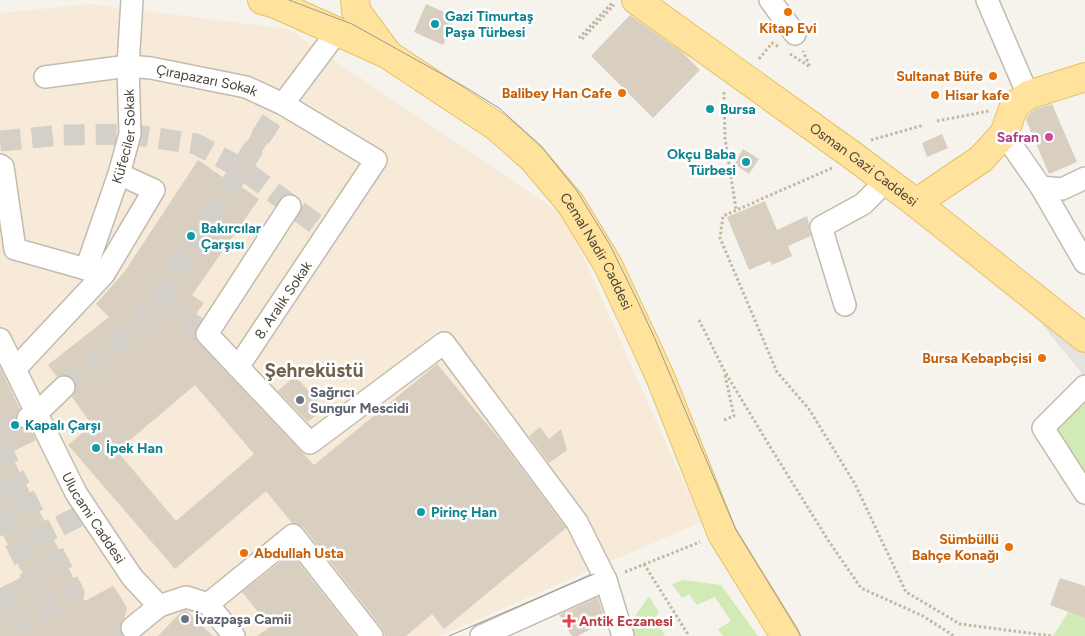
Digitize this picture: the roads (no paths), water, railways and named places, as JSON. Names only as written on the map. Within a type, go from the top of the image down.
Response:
[{"type":"main road","name":"Cemal Nadir Caddesi","points":[[262,0],[278,5],[387,54],[497,127],[533,159],[571,204],[608,266],[645,344],[661,379],[722,534],[785,636]]},
{"type":"main road","points":[[355,0],[356,11],[387,54]]},
{"type":"main road","name":"Osman Gazi Caddesi","points":[[636,0],[852,154],[1085,338]]},
{"type":"main road","points":[[916,203],[981,159],[1004,134],[1021,101],[1085,77]]},
{"type":"street","name":"Küfeciler Sokak","points":[[95,271],[130,134],[128,66],[132,0]]},
{"type":"street","points":[[770,0],[795,34]]},
{"type":"street","points":[[987,0],[1021,101]]},
{"type":"street","points":[[283,104],[337,32]]},
{"type":"street","name":"Çırapazarı Sokak","points":[[45,77],[128,66],[180,73],[246,87],[283,104],[376,160]]},
{"type":"street","points":[[1004,134],[1041,187],[1085,263]]},
{"type":"street","name":"8. Aralık Sokak","points":[[238,367],[376,160]]},
{"type":"street","points":[[0,165],[3,167],[7,252],[95,271]]},
{"type":"street","points":[[15,369],[95,271],[154,190],[119,174]]},
{"type":"street","points":[[1041,187],[1062,189],[1085,178]]},
{"type":"street","points":[[845,306],[821,227],[863,204],[886,181]]},
{"type":"street","points":[[290,206],[207,334],[310,443],[444,343],[577,522],[606,580],[623,636]]},
{"type":"street","name":"Ulucami Caddesi","points":[[0,339],[15,369],[32,416],[76,493],[132,577],[159,606]]},
{"type":"street","points":[[32,416],[64,386]]},
{"type":"street","points":[[1085,386],[1043,428],[1085,492]]},
{"type":"street","points":[[208,604],[293,535],[372,636]]},
{"type":"street","points":[[481,636],[505,631],[606,580]]},
{"type":"street","points":[[132,628],[159,606],[186,597],[208,604],[234,636]]},
{"type":"tunnel","points":[[64,387],[87,370],[133,330],[157,300],[283,104]]},
{"type":"tunnel","points":[[0,141],[62,135],[130,134],[196,144],[241,168],[328,233]]},
{"type":"tunnel","points":[[157,300],[207,334]]},
{"type":"tunnel","points":[[0,433],[28,418]]},
{"type":"tunnel","points":[[0,446],[20,487]]},
{"type":"tunnel","points":[[0,497],[20,487],[74,593],[0,631]]},
{"type":"tunnel","points":[[31,540],[88,512]]},
{"type":"tunnel","points":[[0,515],[35,583],[0,600]]},
{"type":"tunnel","points":[[118,636],[132,628]]},
{"type":"tram line","points":[[289,0],[352,24],[465,87],[499,108],[541,146],[577,191],[610,245],[655,339],[736,530],[801,636]]},
{"type":"tram line","points":[[449,636],[594,574]]},
{"type":"place","name":"Kitap Evi","points":[[788,12]]},
{"type":"place","name":"Gazi Timurtaş Paşa Türbesi","points":[[435,24]]},
{"type":"place","name":"Sultanat Büfe","points":[[993,76]]},
{"type":"place","name":"Balibey Han Cafe","points":[[622,93]]},
{"type":"place","name":"Hisar kafe","points":[[935,95]]},
{"type":"place","name":"Bursa","points":[[710,109]]},
{"type":"place","name":"Safran","points":[[1049,137]]},
{"type":"place","name":"Okçu Baba Türbesi","points":[[746,162]]},
{"type":"place","name":"Bakırcılar Çarşısı","points":[[191,236]]},
{"type":"place","name":"Bursa Kebapbçisi","points":[[1042,358]]},
{"type":"place","name":"Sağrıcı Sungur Mescidi","points":[[300,400]]},
{"type":"place","name":"Kapalı Çarşı","points":[[15,425]]},
{"type":"place","name":"İpek Han","points":[[96,448]]},
{"type":"place","name":"Pirinç Han","points":[[421,512]]},
{"type":"place","name":"Sümbüllü Bahçe Konağı","points":[[1009,547]]},
{"type":"place","name":"Abdullah Usta","points":[[244,553]]},
{"type":"place","name":"İvazpaşa Camii","points":[[185,619]]},
{"type":"place","name":"Antik Eczanesi","points":[[569,621]]},
{"type":"district","name":"Şehreküstü","points":[[314,370]]}]
